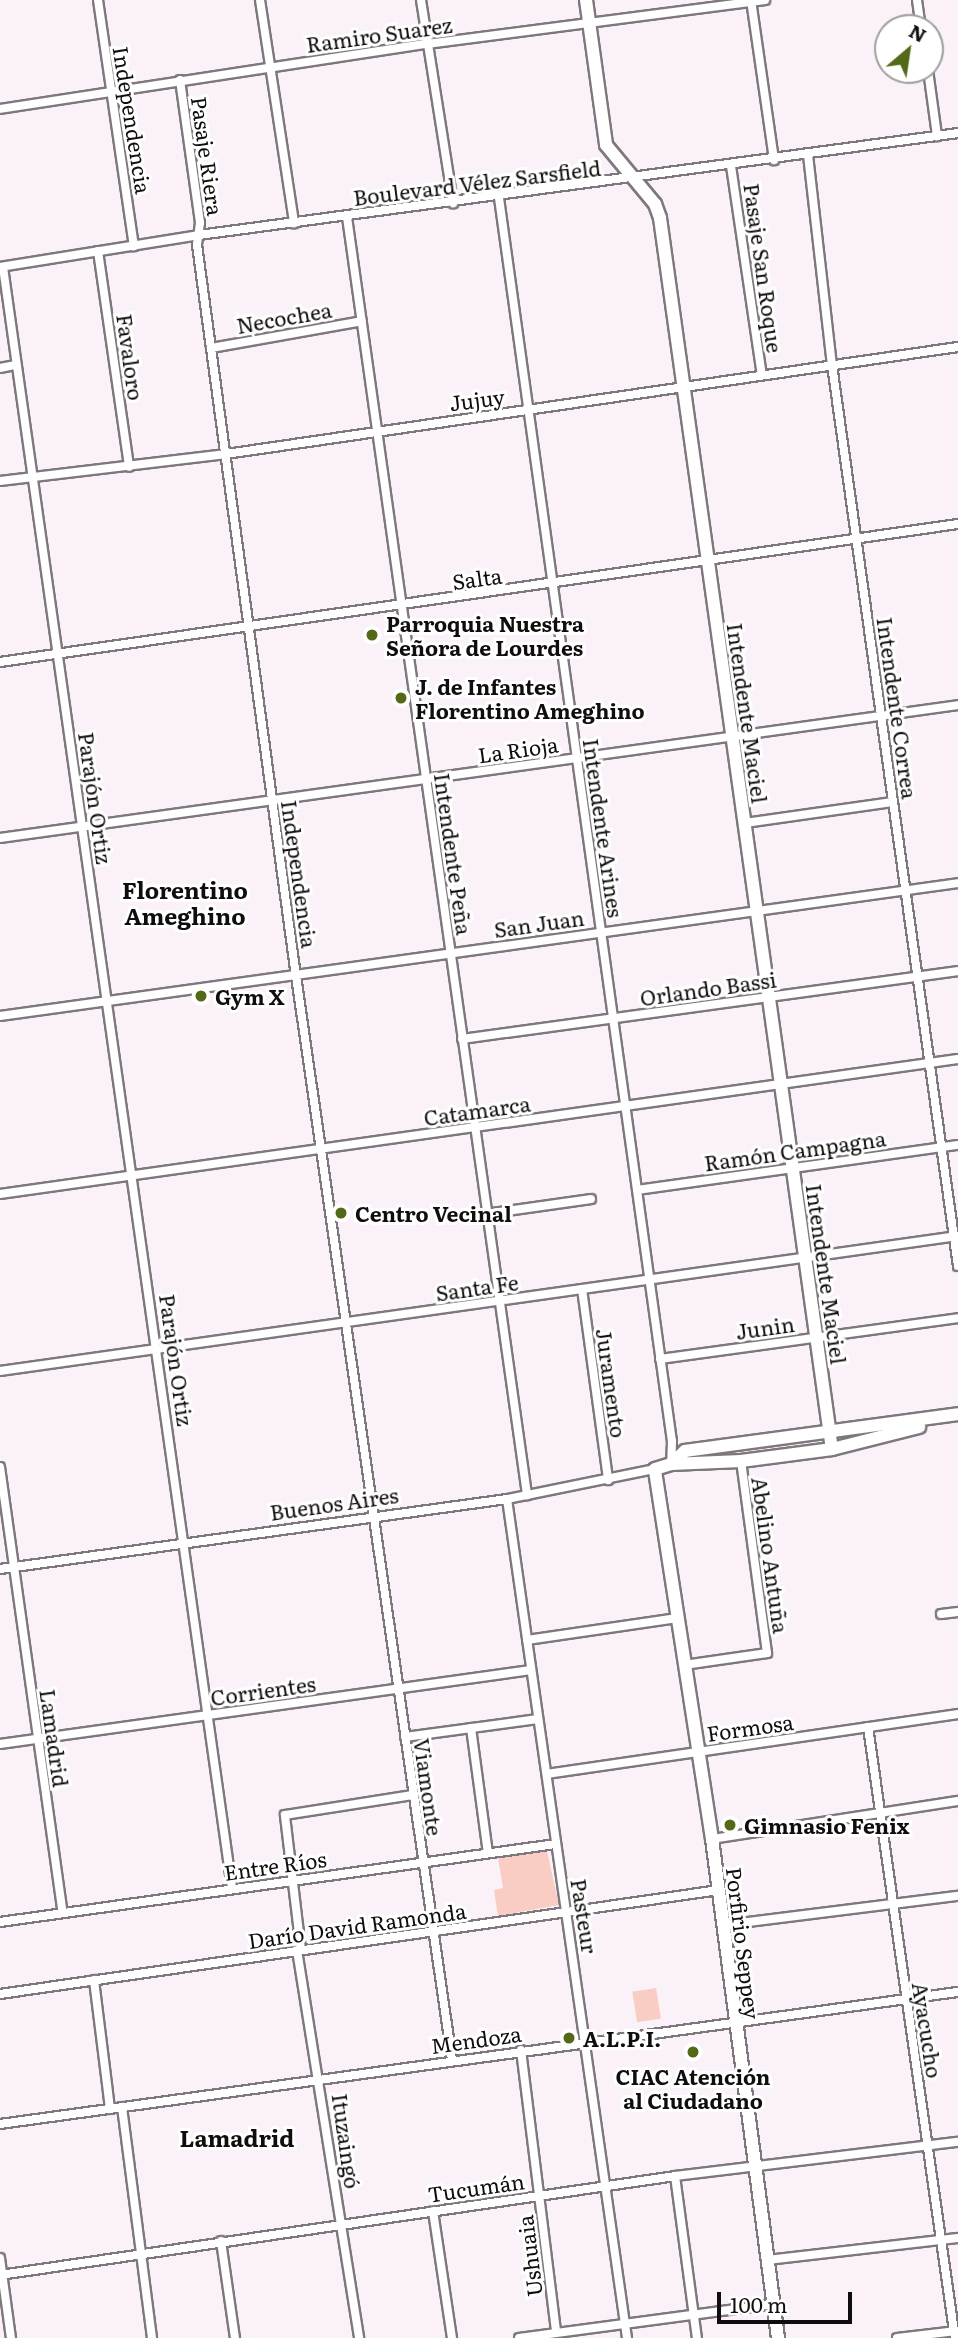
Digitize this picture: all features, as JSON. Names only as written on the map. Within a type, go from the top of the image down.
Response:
[{"type":"main road","name":"Intendente Maciel","points":[[586,0],[606,145],[654,204],[660,218],[832,1449]]},
{"type":"main road","name":"Buenos Aires","points":[[671,1464],[685,1451],[958,1416]]},
{"type":"main road","name":"Buenos Aires","points":[[655,1469],[671,1464],[741,1461],[832,1449],[958,1416]]},
{"type":"main road","name":"Porfirio Seppey","points":[[655,1469],[696,1753],[712,1839],[778,2338]]},
{"type":"street","name":"Independencia","points":[[98,0],[109,91],[134,246]]},
{"type":"street","points":[[260,0],[294,223]]},
{"type":"street","points":[[421,0],[453,203]]},
{"type":"street","name":"Ramiro Suarez","points":[[0,109],[427,44],[765,0]]},
{"type":"street","points":[[751,1],[774,160]]},
{"type":"street","name":"Pasaje Riera","points":[[180,80],[199,235]]},
{"type":"street","points":[[930,84],[937,136]]},
{"type":"street","name":"Boulevard Vélez Sarsfield","points":[[1,267],[199,235],[633,180],[958,133]]},
{"type":"street","name":"Intendente Correa","points":[[808,155],[832,365],[958,1266]]},
{"type":"street","name":"Pasaje San Roque","points":[[731,166],[762,376]]},
{"type":"street","name":"Intendente Arines","points":[[499,198],[660,1359],[671,1464]]},
{"type":"street","name":"Intendente Peña","points":[[347,217],[527,1495]]},
{"type":"street","name":"Independencia","points":[[199,235],[211,348],[296,976],[375,1517]]},
{"type":"street","name":"Favaloro","points":[[97,251],[129,467]]},
{"type":"street","name":"Parajón Ortiz","points":[[1,267],[185,1543]]},
{"type":"street","name":"Necochea","points":[[211,348],[362,321]]},
{"type":"street","name":"Jujuy","points":[[0,481],[226,454],[958,347]]},
{"type":"street","points":[[0,368],[16,365]]},
{"type":"street","name":"Salta","points":[[0,662],[958,524]]},
{"type":"street","name":"La Rioja","points":[[0,838],[958,705]]},
{"type":"street","points":[[745,823],[893,802]]},
{"type":"street","name":"San Juan","points":[[0,1016],[958,883]]},
{"type":"street","name":"Orlando Bassi","points":[[462,1039],[958,971]]},
{"type":"street","name":"Catamarca","points":[[0,1194],[958,1059]]},
{"type":"street","name":"Ramón Campagna","points":[[637,1190],[958,1145]]},
{"type":"street","points":[[486,1214],[591,1199]]},
{"type":"street","name":"Santa Fe","points":[[0,1371],[956,1237]]},
{"type":"street","name":"Juramento","points":[[582,1289],[608,1480]]},
{"type":"street","name":"Junin","points":[[660,1359],[958,1318]]},
{"type":"street","name":"Abelino Antuña","points":[[684,1665],[766,1653],[741,1461]]},
{"type":"street","name":"Lamadrid","points":[[0,1467],[63,1913]]},
{"type":"street","name":"Buenos Aires","points":[[0,1569],[507,1499],[655,1469]]},
{"type":"street","name":"Pasteur","points":[[507,1499],[608,2185],[627,2338]]},
{"type":"street","name":"Viamonte","points":[[375,1517],[412,1795],[452,2060]]},
{"type":"street","points":[[185,1543],[232,1889]]},
{"type":"street","points":[[941,1614],[958,1612]]},
{"type":"street","points":[[527,1640],[677,1618]]},
{"type":"street","name":"Corrientes","points":[[0,1744],[531,1670]]},
{"type":"street","name":"Formosa","points":[[547,1774],[958,1714]]},
{"type":"street","points":[[405,1737],[538,1718]]},
{"type":"street","name":"Ayacucho","points":[[868,1727],[890,1905],[956,2333]]},
{"type":"street","points":[[471,1728],[488,1853]]},
{"type":"street","name":"Ituzaingó","points":[[359,2338],[299,1950],[285,1815],[412,1795]]},
{"type":"street","points":[[712,1839],[958,1801]]},
{"type":"street","name":"Entre Ríos","points":[[0,1922],[556,1844]]},
{"type":"street","name":"Darío David Ramonda","points":[[0,1994],[719,1890]]},
{"type":"street","points":[[724,1925],[958,1896]]},
{"type":"street","points":[[94,1980],[110,2109]]},
{"type":"street","name":"Mendoza","points":[[0,2124],[521,2050],[958,1992]]},
{"type":"street","name":"Ushuaia","points":[[521,2050],[556,2333]]},
{"type":"street","points":[[122,2107],[152,2338]]},
{"type":"street","name":"Tucumán","points":[[1,2275],[142,2251],[608,2185],[958,2142]]},
{"type":"street","points":[[675,2176],[697,2338]]},
{"type":"street","points":[[433,2211],[452,2338]]},
{"type":"street","points":[[767,2260],[958,2238]]},
{"type":"street","points":[[221,2241],[235,2338]]},
{"type":"street","points":[[0,2258],[11,2335],[0,2333]]},
{"type":"street","points":[[519,2338],[774,2304]]},
{"type":"street","points":[[897,2338],[956,2333]]},
{"type":"shaded area","points":[[547,1851],[559,1905],[498,1916],[494,1890],[503,1888],[498,1858]]},
{"type":"shaded area","points":[[656,1988],[661,2019],[637,2022],[632,1992]]},
{"type":"place","name":"Parroquia Nuestra Señora de Lourdes","points":[[372,635]]},
{"type":"place","name":"J. de Infantes Florentino Ameghino","points":[[401,698]]},
{"type":"place","name":"Gym X","points":[[201,996]]},
{"type":"place","name":"Centro Vecinal","points":[[341,1213]]},
{"type":"place","name":"Gimnasio Fenix","points":[[730,1825]]},
{"type":"place","name":"A.L.P.I.","points":[[569,2038]]},
{"type":"place","name":"CIAC Atención al Ciudadano","points":[[693,2052]]},
{"type":"district","name":"Florentino Ameghino","points":[[185,902]]},
{"type":"district","name":"Lamadrid","points":[[237,2137]]}]
